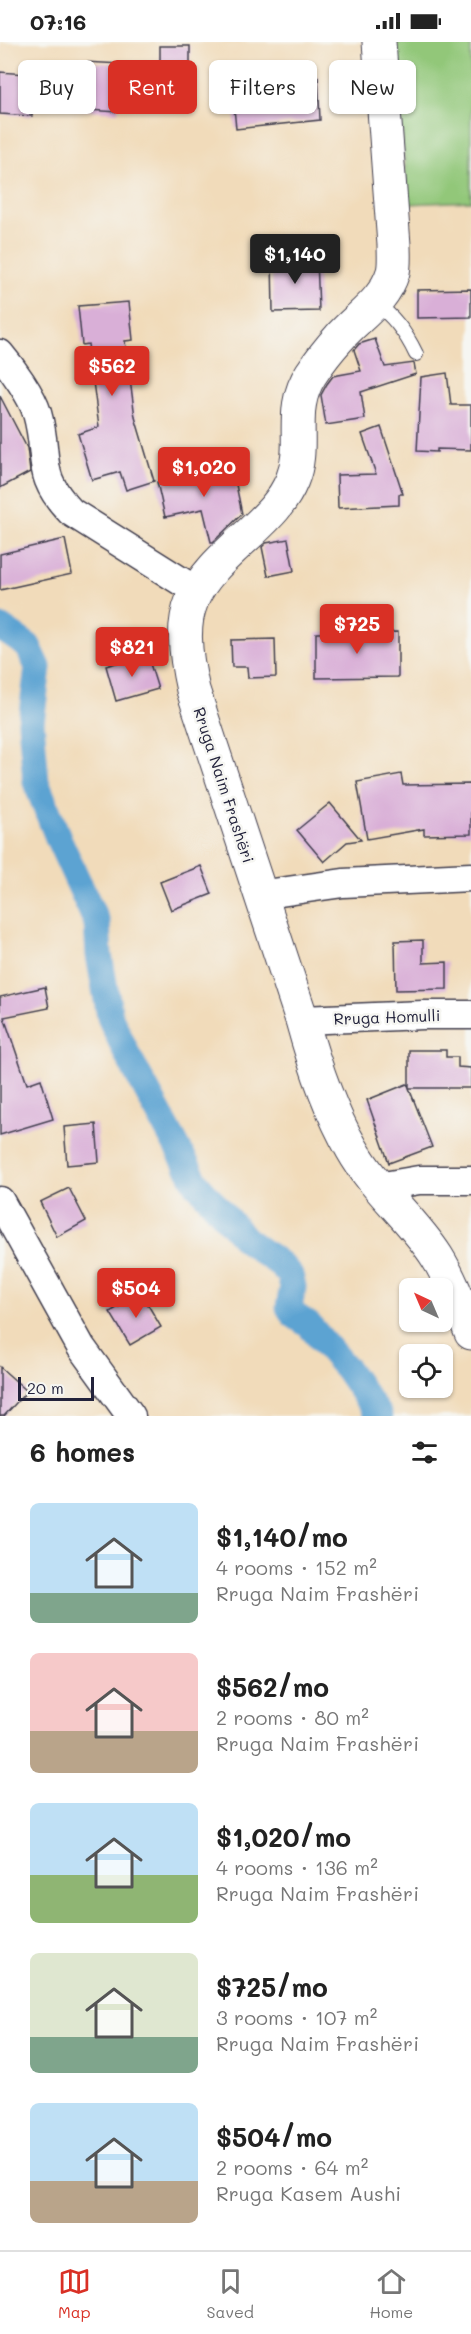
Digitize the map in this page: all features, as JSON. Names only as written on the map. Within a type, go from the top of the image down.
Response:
[{"type":"street","name":"Rruga Naim Frashëri","points":[[379,42],[394,245],[393,271],[375,303],[339,337],[310,376],[300,400],[296,422],[300,451],[293,478],[281,504],[219,561],[195,591],[185,637],[186,659],[193,690],[315,1065],[332,1107],[352,1149],[378,1187],[437,1257],[471,1333]]},
{"type":"street","points":[[0,354],[37,412],[47,481],[56,496],[71,512],[195,591]]},
{"type":"street","points":[[260,895],[343,883],[471,877]]},
{"type":"street","name":"Rruga Homulli","points":[[302,1020],[423,1015],[471,1016]]},
{"type":"street","points":[[378,1187],[419,1180],[471,1180]]},
{"type":"street","points":[[0,1201],[81,1347],[131,1416]]},
{"type":"lane","points":[[375,303],[393,318],[408,338],[416,354]]},
{"type":"green space","points":[[394,42],[471,42],[471,201],[408,204],[400,114],[416,114],[416,60],[396,60]]},
{"type":"building","points":[[160,46],[190,46],[190,60],[160,60]]},
{"type":"building","points":[[96,63],[108,63],[108,111],[96,111]]},
{"type":"building","points":[[0,72],[18,73],[18,114],[32,114],[32,116],[0,114]]},
{"type":"building","points":[[317,77],[320,120],[236,129],[235,114],[317,114]]},
{"type":"building","points":[[317,258],[319,311],[273,312],[272,259]]},
{"type":"building","points":[[471,289],[471,317],[417,318],[417,290]]},
{"type":"building","points":[[129,302],[133,340],[125,341],[135,417],[154,481],[126,490],[120,472],[92,480],[78,434],[99,427],[88,344],[82,345],[78,306]]},
{"type":"building","points":[[375,339],[385,367],[414,363],[416,374],[361,392],[365,419],[326,425],[321,395],[327,384],[333,376],[361,371],[354,350],[359,344]]},
{"type":"building","points":[[447,373],[451,405],[471,405],[471,450],[417,451],[421,377]]},
{"type":"building","points":[[0,396],[27,448],[30,472],[0,488]]},
{"type":"building","points":[[381,427],[403,494],[399,494],[399,505],[338,508],[337,475],[376,474],[362,434]]},
{"type":"building","points":[[232,465],[242,514],[213,542],[211,542],[203,509],[165,517],[157,482]]},
{"type":"building","points":[[65,539],[72,574],[0,590],[0,554]]},
{"type":"building","points":[[288,539],[294,571],[268,576],[262,547],[266,543]]},
{"type":"building","points":[[398,632],[398,677],[316,678],[316,633]]},
{"type":"building","points":[[275,639],[276,677],[248,678],[247,667],[232,667],[231,640]]},
{"type":"building","points":[[147,654],[158,689],[116,701],[106,666]]},
{"type":"building","points":[[401,774],[403,785],[471,784],[471,834],[424,835],[424,829],[367,839],[357,782]]},
{"type":"building","points":[[330,803],[361,840],[347,842],[324,862],[297,830]]},
{"type":"building","points":[[201,866],[212,894],[171,910],[160,882]]},
{"type":"building","points":[[423,940],[423,963],[447,962],[447,989],[396,990],[395,941]]},
{"type":"building","points":[[45,987],[49,1008],[4,1017],[27,1084],[41,1079],[53,1119],[0,1135],[0,997]]},
{"type":"building","points":[[409,1050],[446,1050],[446,1057],[458,1057],[458,1067],[471,1068],[471,1088],[409,1088],[432,1147],[389,1163],[367,1100],[407,1084],[409,1087]]},
{"type":"building","points":[[96,1124],[99,1162],[67,1165],[64,1127]]},
{"type":"building","points":[[69,1188],[86,1221],[57,1237],[40,1202]]},
{"type":"building","points":[[141,1293],[161,1327],[130,1345],[110,1312]]},
{"type":"building","points":[[0,1367],[27,1391],[4,1416],[0,1416]]},
{"type":"waterway","points":[[0,627],[28,646],[38,667],[31,722],[36,782],[59,840],[97,923],[99,955],[110,1017],[127,1054],[197,1184],[245,1239],[281,1265],[290,1275],[293,1287],[289,1307],[294,1315],[309,1325],[348,1371],[379,1416]]}]
